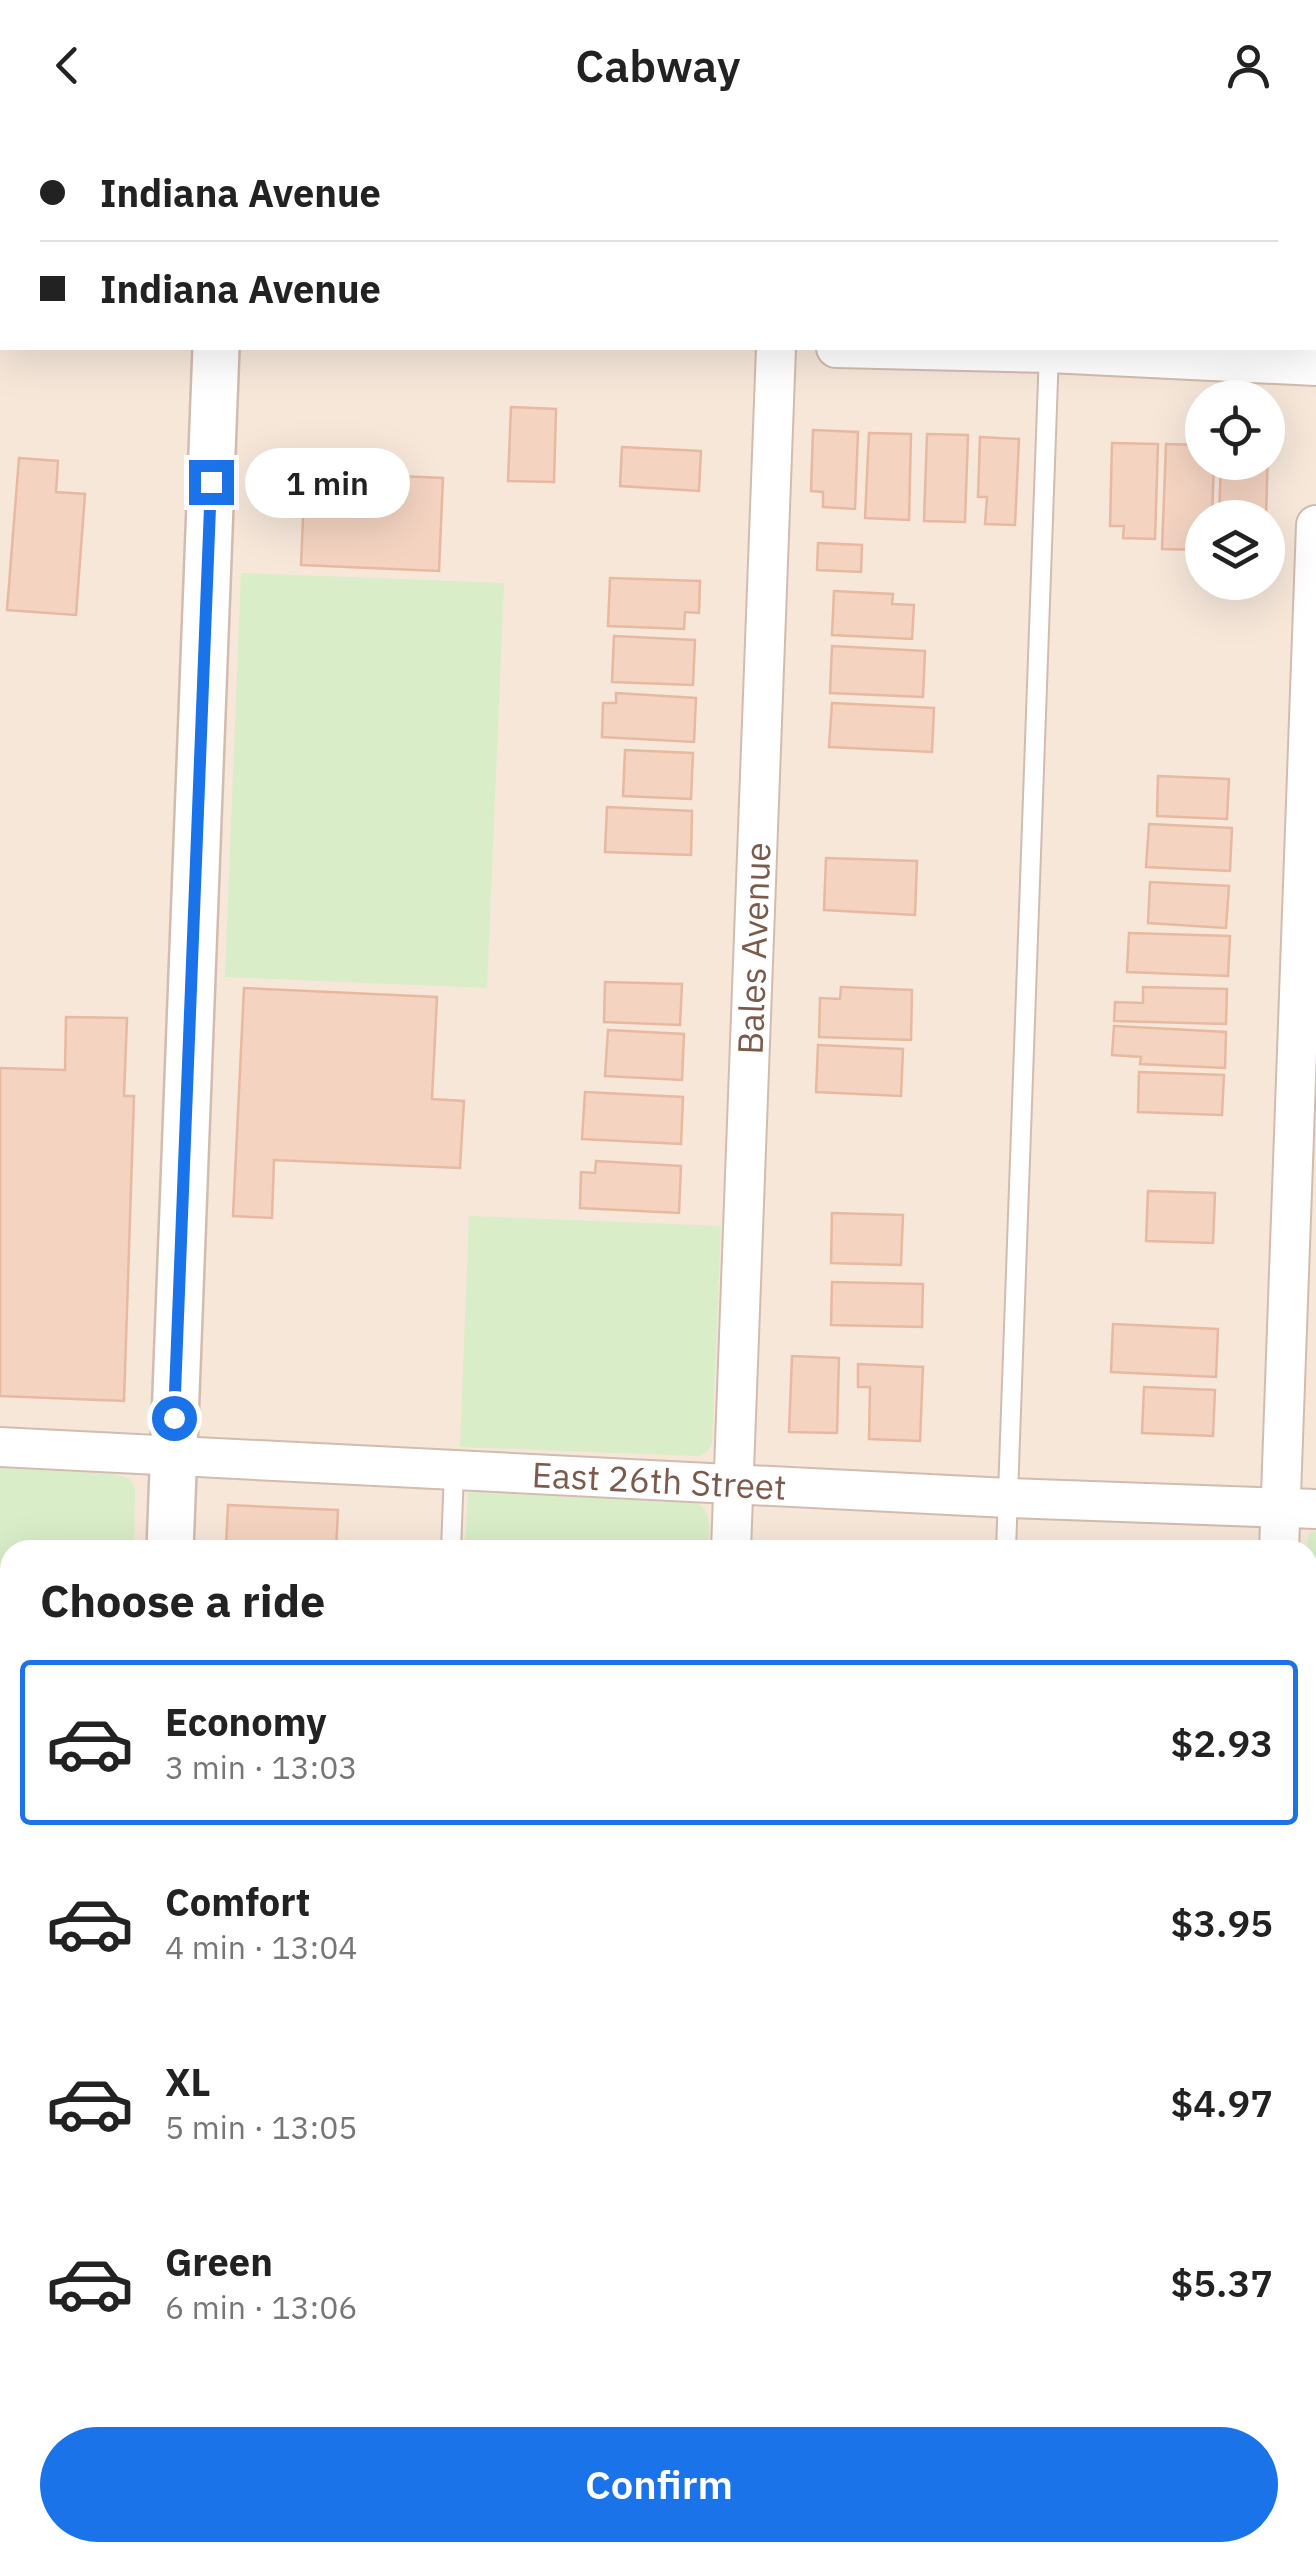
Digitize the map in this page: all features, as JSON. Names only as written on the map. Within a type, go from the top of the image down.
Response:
[{"type":"street","points":[[170,1540],[216,350]]},
{"type":"street","name":"Bales Avenue","points":[[731,1540],[776,350]]},
{"type":"street","points":[[1049,350],[1316,366]]},
{"type":"street","points":[[1284,1540],[1298,1508],[1316,525]]},
{"type":"street","name":"East 26th Street","points":[[0,1448],[1008,1498],[1298,1508]]},
{"type":"lane","points":[[1006,1540],[1049,350]]},
{"type":"lane","points":[[451,1540],[454,1471]]},
{"type":"shaded area","points":[[0,350],[1316,350],[1316,1540],[0,1540]]},
{"type":"green space","points":[[241,573],[504,583],[487,988],[225,977]]},
{"type":"green space","points":[[469,1216],[721,1226],[712,1443],[708,1451],[700,1456],[460,1447]]},
{"type":"green space","points":[[0,1468],[115,1474],[130,1479],[135,1489],[134,1540],[0,1540]]},
{"type":"green space","points":[[468,1492],[697,1503],[706,1512],[709,1530],[708,1540],[466,1540]]},
{"type":"building","points":[[511,407],[556,409],[554,482],[508,481]]},
{"type":"building","points":[[813,430],[858,432],[855,509],[823,507],[823,492],[811,491]]},
{"type":"building","points":[[869,433],[911,434],[909,520],[865,518]]},
{"type":"building","points":[[927,434],[968,435],[965,522],[924,521]]},
{"type":"building","points":[[980,437],[1019,439],[1015,525],[985,524],[987,497],[978,497]]},
{"type":"building","points":[[1112,443],[1158,444],[1155,539],[1123,538],[1124,526],[1110,526]]},
{"type":"building","points":[[1166,444],[1185,445],[1185,480],[1213,480],[1213,500],[1185,500],[1185,550],[1162,549]]},
{"type":"building","points":[[622,447],[701,451],[699,491],[620,486]]},
{"type":"building","points":[[19,458],[58,461],[56,492],[85,494],[76,615],[7,610]]},
{"type":"building","points":[[305,472],[443,478],[439,571],[301,565]]},
{"type":"building","points":[[1220,480],[1267,480],[1267,500],[1220,500]]},
{"type":"building","points":[[818,543],[862,545],[861,572],[817,570]]},
{"type":"building","points":[[610,578],[700,581],[699,613],[685,612],[684,629],[608,626]]},
{"type":"building","points":[[834,591],[893,594],[892,604],[914,605],[912,639],[832,635]]},
{"type":"building","points":[[614,636],[695,640],[693,685],[612,682]]},
{"type":"building","points":[[832,646],[925,651],[923,697],[830,693]]},
{"type":"building","points":[[616,693],[696,698],[694,742],[602,737],[603,703],[616,703]]},
{"type":"building","points":[[832,703],[934,708],[932,752],[829,747]]},
{"type":"building","points":[[625,750],[693,753],[691,799],[623,796]]},
{"type":"building","points":[[1158,776],[1229,779],[1227,819],[1157,816]]},
{"type":"building","points":[[607,807],[692,811],[691,855],[605,852]]},
{"type":"building","points":[[1149,824],[1232,828],[1230,871],[1146,867]]},
{"type":"building","points":[[826,858],[917,861],[915,915],[824,910]]},
{"type":"building","points":[[1150,882],[1229,886],[1226,928],[1148,923]]},
{"type":"building","points":[[1129,933],[1230,936],[1228,976],[1127,972]]},
{"type":"building","points":[[605,982],[682,984],[680,1025],[604,1022]]},
{"type":"building","points":[[841,987],[912,990],[911,1040],[819,1037],[820,998],[840,999]]},
{"type":"building","points":[[1143,987],[1227,989],[1226,1024],[1114,1021],[1115,1002],[1143,1003]]},
{"type":"building","points":[[244,988],[437,997],[432,1099],[464,1101],[460,1168],[274,1160],[272,1218],[233,1216]]},
{"type":"building","points":[[66,1017],[127,1018],[124,1096],[134,1096],[124,1401],[0,1396],[0,1068],[65,1070]]},
{"type":"building","points":[[1114,1026],[1226,1032],[1225,1068],[1140,1064],[1141,1057],[1112,1055]]},
{"type":"building","points":[[608,1030],[684,1034],[682,1080],[605,1076]]},
{"type":"building","points":[[818,1045],[903,1049],[901,1096],[816,1092]]},
{"type":"building","points":[[1139,1072],[1224,1075],[1222,1115],[1138,1112]]},
{"type":"building","points":[[585,1092],[683,1097],[681,1144],[582,1139]]},
{"type":"building","points":[[596,1161],[681,1166],[679,1213],[580,1208],[581,1172],[595,1173]]},
{"type":"building","points":[[1148,1191],[1215,1193],[1213,1243],[1146,1241]]},
{"type":"building","points":[[832,1213],[903,1215],[901,1265],[831,1263]]},
{"type":"building","points":[[832,1282],[923,1284],[922,1327],[831,1325]]},
{"type":"building","points":[[1113,1324],[1218,1329],[1216,1377],[1111,1372]]},
{"type":"building","points":[[792,1356],[839,1358],[837,1433],[789,1432]]},
{"type":"building","points":[[858,1364],[923,1367],[920,1441],[869,1439],[870,1387],[858,1387]]},
{"type":"building","points":[[1144,1387],[1215,1390],[1213,1436],[1142,1433]]},
{"type":"building","points":[[228,1505],[338,1510],[336,1540],[226,1540]]},
{"type":"route","points":[[174,1418],[211,482]]}]
